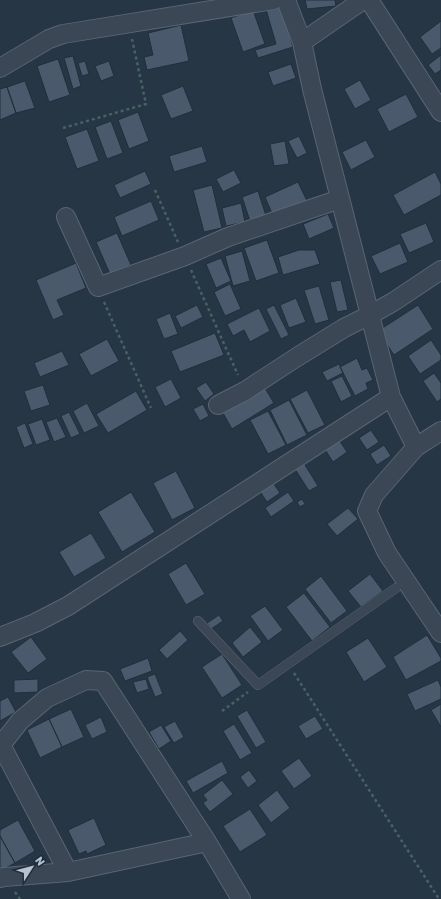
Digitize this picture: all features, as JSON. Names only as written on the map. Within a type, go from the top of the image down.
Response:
[{"type":"street","points":[[0,68],[49,39],[63,34],[273,0]]},
{"type":"street","points":[[286,0],[302,42],[312,89],[391,397],[416,447]]},
{"type":"street","points":[[302,42],[363,0]]},
{"type":"street","points":[[369,0],[441,112]]},
{"type":"street","points":[[66,217],[98,287],[185,256],[228,237],[340,199]]},
{"type":"street","points":[[218,405],[245,391],[344,328],[370,315],[441,270]]},
{"type":"street","points":[[0,637],[35,623],[68,606],[391,397]]},
{"type":"street","points":[[441,431],[416,447],[374,496],[367,511],[387,553],[441,633]]},
{"type":"street","points":[[68,872],[1,745],[20,721],[47,698],[86,680],[103,681],[207,842],[241,899]]},
{"type":"street","points":[[0,878],[68,872],[207,842]]},
{"type":"lane","points":[[198,621],[258,685],[396,588]]},
{"type":"path","points":[[63,128],[146,104],[128,23]]},
{"type":"path","points":[[154,190],[245,391]]},
{"type":"path","points":[[98,287],[150,408]]},
{"type":"path","points":[[292,670],[440,899]]},
{"type":"building","points":[[305,0],[335,0],[336,6],[307,9]]},
{"type":"building","points":[[280,2],[293,47],[258,58],[255,50],[276,44],[265,6]]},
{"type":"building","points":[[253,10],[265,44],[243,52],[231,18]]},
{"type":"building","points":[[441,21],[441,48],[432,54],[420,37]]},
{"type":"building","points":[[181,25],[189,61],[147,70],[144,57],[153,55],[148,33]]},
{"type":"building","points":[[441,55],[441,70],[435,74],[428,65]]},
{"type":"building","points":[[73,56],[81,86],[73,89],[64,58]]},
{"type":"building","points":[[58,59],[70,95],[49,102],[37,66]]},
{"type":"building","points":[[85,61],[89,74],[82,76],[78,63]]},
{"type":"building","points":[[109,61],[114,76],[101,81],[95,66]]},
{"type":"building","points":[[291,64],[296,78],[273,86],[268,72]]},
{"type":"building","points":[[360,80],[371,100],[355,109],[344,89]]},
{"type":"building","points":[[25,81],[35,108],[16,113],[7,87]]},
{"type":"building","points":[[183,86],[193,111],[171,119],[161,95]]},
{"type":"building","points":[[7,87],[16,113],[0,120],[0,89]]},
{"type":"building","points":[[406,94],[418,117],[389,132],[377,109]]},
{"type":"building","points":[[138,112],[149,141],[129,149],[118,120]]},
{"type":"building","points":[[111,121],[123,153],[107,159],[95,127]]},
{"type":"building","points":[[87,129],[99,161],[77,169],[65,137]]},
{"type":"building","points":[[299,136],[307,153],[297,158],[288,141]]},
{"type":"building","points":[[366,140],[375,157],[351,170],[342,152]]},
{"type":"building","points":[[285,141],[289,164],[274,166],[270,144]]},
{"type":"building","points":[[202,146],[207,162],[174,172],[169,156]]},
{"type":"building","points":[[234,170],[241,183],[223,192],[216,179]]},
{"type":"building","points":[[145,171],[151,184],[120,198],[114,185]]},
{"type":"building","points":[[435,172],[441,184],[441,195],[404,215],[393,195]]},
{"type":"building","points":[[298,182],[308,203],[274,218],[265,197]]},
{"type":"building","points":[[212,185],[222,228],[204,232],[193,190]]},
{"type":"building","points":[[258,191],[267,219],[251,224],[242,197]]},
{"type":"building","points":[[151,201],[159,220],[122,236],[114,217]]},
{"type":"building","points":[[241,203],[245,222],[226,226],[222,208]]},
{"type":"building","points":[[328,214],[334,228],[309,239],[303,224]]},
{"type":"building","points":[[426,223],[434,242],[409,253],[400,234]]},
{"type":"building","points":[[117,233],[131,265],[110,274],[96,242]]},
{"type":"building","points":[[267,240],[279,273],[256,281],[244,248]]},
{"type":"building","points":[[400,243],[408,262],[380,274],[371,256]]},
{"type":"building","points":[[299,250],[315,250],[320,264],[283,275],[278,257]]},
{"type":"building","points":[[242,251],[250,281],[233,286],[225,256]]},
{"type":"building","points":[[221,258],[231,281],[216,288],[206,264]]},
{"type":"building","points":[[76,263],[86,288],[57,300],[64,315],[53,320],[36,280]]},
{"type":"building","points":[[341,280],[348,310],[337,312],[330,282]]},
{"type":"building","points":[[230,284],[241,309],[225,316],[214,292]]},
{"type":"building","points":[[319,286],[329,320],[315,324],[304,290]]},
{"type":"building","points":[[296,298],[306,322],[289,328],[280,305]]},
{"type":"building","points":[[197,305],[203,317],[181,328],[175,316]]},
{"type":"building","points":[[274,305],[289,335],[281,339],[266,309]]},
{"type":"building","points":[[418,305],[433,329],[394,355],[378,331]]},
{"type":"building","points":[[259,308],[270,331],[250,342],[244,330],[233,336],[227,324]]},
{"type":"building","points":[[170,313],[178,334],[164,339],[156,319]]},
{"type":"building","points":[[215,333],[224,355],[180,372],[171,351]]},
{"type":"building","points":[[107,339],[119,361],[91,376],[79,354]]},
{"type":"building","points":[[431,340],[441,355],[441,360],[420,374],[408,356]]},
{"type":"building","points":[[62,351],[69,365],[40,377],[34,363]]},
{"type":"building","points":[[357,358],[362,370],[367,368],[373,380],[366,383],[368,389],[355,396],[340,367]]},
{"type":"building","points":[[339,364],[343,373],[327,381],[322,372]]},
{"type":"building","points":[[434,373],[441,383],[441,399],[437,402],[423,381]]},
{"type":"building","points":[[342,376],[352,396],[341,402],[331,381]]},
{"type":"building","points":[[171,379],[181,398],[165,407],[155,387]]},
{"type":"building","points":[[206,382],[214,394],[205,401],[196,388]]},
{"type":"building","points":[[43,385],[50,405],[31,411],[24,391]]},
{"type":"building","points":[[265,388],[274,403],[232,429],[223,413]]},
{"type":"building","points":[[307,390],[325,425],[308,433],[290,399]]},
{"type":"building","points":[[136,391],[147,410],[108,433],[96,414]]},
{"type":"building","points":[[289,400],[307,435],[287,445],[270,410]]},
{"type":"building","points":[[87,403],[99,426],[84,433],[73,411]]},
{"type":"building","points":[[203,404],[209,416],[200,421],[193,409]]},
{"type":"building","points":[[268,411],[286,445],[268,454],[250,420]]},
{"type":"building","points":[[69,412],[80,434],[71,438],[61,416]]},
{"type":"building","points":[[57,418],[66,437],[54,442],[46,422]]},
{"type":"building","points":[[42,419],[50,440],[36,445],[28,424]]},
{"type":"building","points":[[25,423],[33,444],[24,448],[16,427]]},
{"type":"building","points":[[371,430],[379,442],[367,450],[359,438]]},
{"type":"building","points":[[336,435],[347,452],[333,462],[322,445]]},
{"type":"building","points":[[384,445],[391,456],[377,465],[370,454]]},
{"type":"building","points":[[302,460],[318,486],[309,491],[293,466]]},
{"type":"building","points":[[176,471],[195,508],[172,520],[153,483]]},
{"type":"building","points":[[270,478],[280,493],[267,502],[257,487]]},
{"type":"building","points":[[131,492],[155,532],[122,552],[98,512]]},
{"type":"building","points":[[288,492],[294,501],[271,517],[265,508]]},
{"type":"building","points":[[302,499],[305,504],[300,507],[297,502]]},
{"type":"building","points":[[348,508],[358,519],[337,536],[327,524]]},
{"type":"building","points":[[91,533],[106,558],[74,577],[59,552]]},
{"type":"building","points":[[186,563],[205,594],[186,605],[168,574]]},
{"type":"building","points":[[370,574],[383,591],[361,607],[348,591]]},
{"type":"building","points":[[321,576],[347,611],[331,623],[305,589]]},
{"type":"building","points":[[304,593],[330,627],[312,641],[286,607]]},
{"type":"building","points":[[265,606],[283,630],[268,641],[250,616]]},
{"type":"building","points":[[219,615],[223,621],[211,629],[207,623]]},
{"type":"building","points":[[250,627],[262,642],[243,657],[232,643]]},
{"type":"building","points":[[180,631],[188,640],[167,659],[159,650]]},
{"type":"building","points":[[427,635],[441,658],[441,661],[406,680],[393,657]]},
{"type":"building","points":[[31,637],[47,659],[28,673],[11,652]]},
{"type":"building","points":[[368,638],[387,667],[364,682],[346,652]]},
{"type":"building","points":[[222,654],[242,685],[222,698],[202,667]]},
{"type":"building","points":[[148,658],[152,671],[125,681],[120,669]]},
{"type":"building","points":[[155,674],[163,694],[155,697],[147,677]]},
{"type":"building","points":[[38,679],[38,692],[14,693],[14,680]]},
{"type":"building","points":[[146,679],[149,689],[137,693],[133,682]]},
{"type":"building","points":[[438,680],[441,687],[441,699],[415,711],[407,694]]},
{"type":"building","points":[[8,697],[16,712],[0,721],[0,701]]},
{"type":"building","points":[[441,704],[441,727],[431,710]]},
{"type":"building","points":[[71,709],[84,737],[62,747],[49,719]]},
{"type":"building","points":[[247,710],[266,742],[256,748],[237,716]]},
{"type":"building","points":[[315,716],[323,729],[306,739],[298,726]]},
{"type":"building","points":[[101,717],[107,732],[92,739],[85,725]]},
{"type":"building","points":[[49,719],[62,747],[40,758],[27,730]]},
{"type":"building","points":[[175,721],[184,737],[174,743],[164,727]]},
{"type":"building","points":[[234,724],[252,753],[240,760],[223,731]]},
{"type":"building","points":[[161,725],[171,741],[159,749],[149,732]]},
{"type":"building","points":[[299,758],[312,776],[294,789],[281,771]]},
{"type":"building","points":[[222,761],[228,773],[193,793],[186,781]]},
{"type":"building","points":[[249,770],[257,781],[248,788],[240,777]]},
{"type":"building","points":[[222,780],[233,794],[210,812],[203,803],[207,800],[203,795]]},
{"type":"building","points":[[277,790],[290,808],[271,823],[258,805]]},
{"type":"building","points":[[250,809],[267,835],[240,852],[223,826]]},
{"type":"building","points":[[94,818],[106,845],[87,854],[86,851],[79,854],[68,830]]},
{"type":"building","points":[[18,820],[35,851],[15,863],[0,836],[0,830]]},
{"type":"building","points":[[0,836],[15,863],[0,871]]}]
